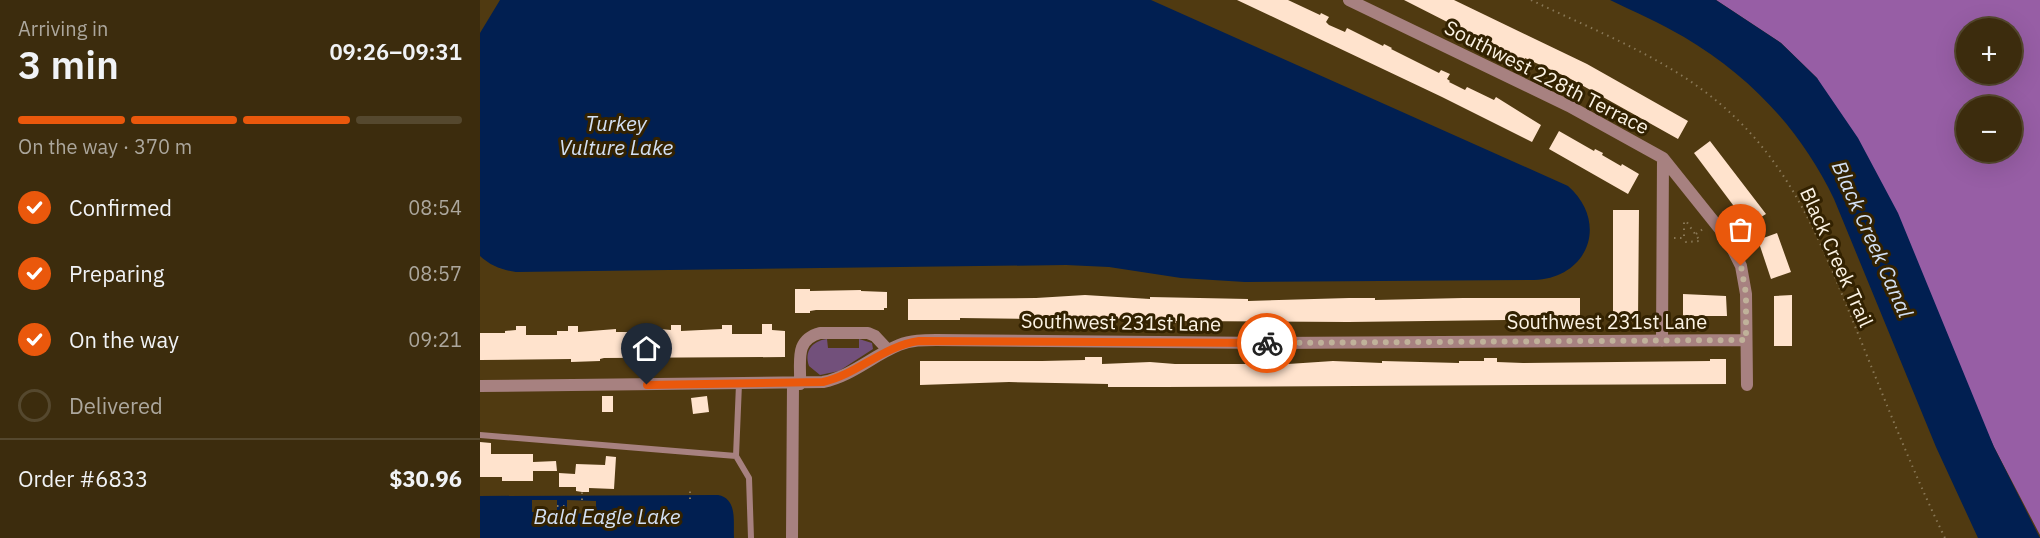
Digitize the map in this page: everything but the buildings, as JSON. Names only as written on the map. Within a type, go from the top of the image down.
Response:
[{"type":"street","name":"Southwest 228th Terrace","points":[[1349,0],[1569,106],[1663,158]]},
{"type":"street","points":[[1663,158],[1727,238],[1738,259],[1745,284],[1747,385]]},
{"type":"street","points":[[1662,341],[1663,158]]},
{"type":"street","points":[[792,538],[797,384],[803,343],[814,334],[868,333],[875,336],[888,350]]},
{"type":"street","name":"Southwest 231st Lane","points":[[480,386],[823,382],[840,378],[888,350],[910,342],[936,340],[1271,343],[1746,340]]},
{"type":"lane","points":[[740,384],[736,456],[749,478],[751,538]]},
{"type":"lane","points":[[480,435],[736,456]]},
{"type":"path","name":"Black Creek Trail","points":[[1531,0],[1679,74],[1733,115],[1765,149],[1796,194],[1819,238],[1908,456],[1945,538]]},
{"type":"path","points":[[1685,221],[1700,242],[1686,242],[1684,238],[1685,221]]},
{"type":"path","points":[[1696,234],[1703,229]]},
{"type":"path","points":[[1674,238],[1684,238]]},
{"type":"path","points":[[690,490],[690,499]]},
{"type":"path","points":[[582,492],[582,500]]},
{"type":"path","points":[[557,506],[567,506]]},
{"type":"shaded area","points":[[1716,0],[2040,0],[2040,535],[1994,447],[1817,78],[1781,43]]},
{"type":"shaded area","points":[[827,339],[828,348],[859,348],[859,339],[872,343],[873,349],[839,371],[820,375],[809,366],[808,356],[813,344]]},
{"type":"water","name":"Turkey Vulture Lake","points":[[500,0],[1151,0],[1568,186],[1581,200],[1588,216],[1590,231],[1587,246],[1580,259],[1568,270],[1553,277],[1534,280],[1245,282],[1181,278],[1109,267],[1066,265],[516,272],[506,270],[480,256],[480,33]]},
{"type":"water","name":"Black Creek Canal","points":[[1610,0],[1716,0],[1781,43],[1817,78],[1858,138],[1898,213],[1994,447],[2040,538],[1978,538],[1936,447],[1834,199],[1806,150],[1789,128],[1752,87],[1708,52],[1666,27]]},
{"type":"water","name":"Bald Eagle Lake","points":[[718,495],[724,497],[732,506],[734,538],[480,538],[480,496]]},
{"type":"pier","points":[[532,500],[557,500],[557,513],[532,512]]},
{"type":"pier","points":[[567,500],[596,501],[596,514],[567,513]]},
{"type":"way so far","points":[[1267,343],[1746,340],[1746,294],[1741,266]]},
{"type":"route","points":[[647,385],[823,382],[840,378],[901,344],[919,341],[1267,343]]}]
